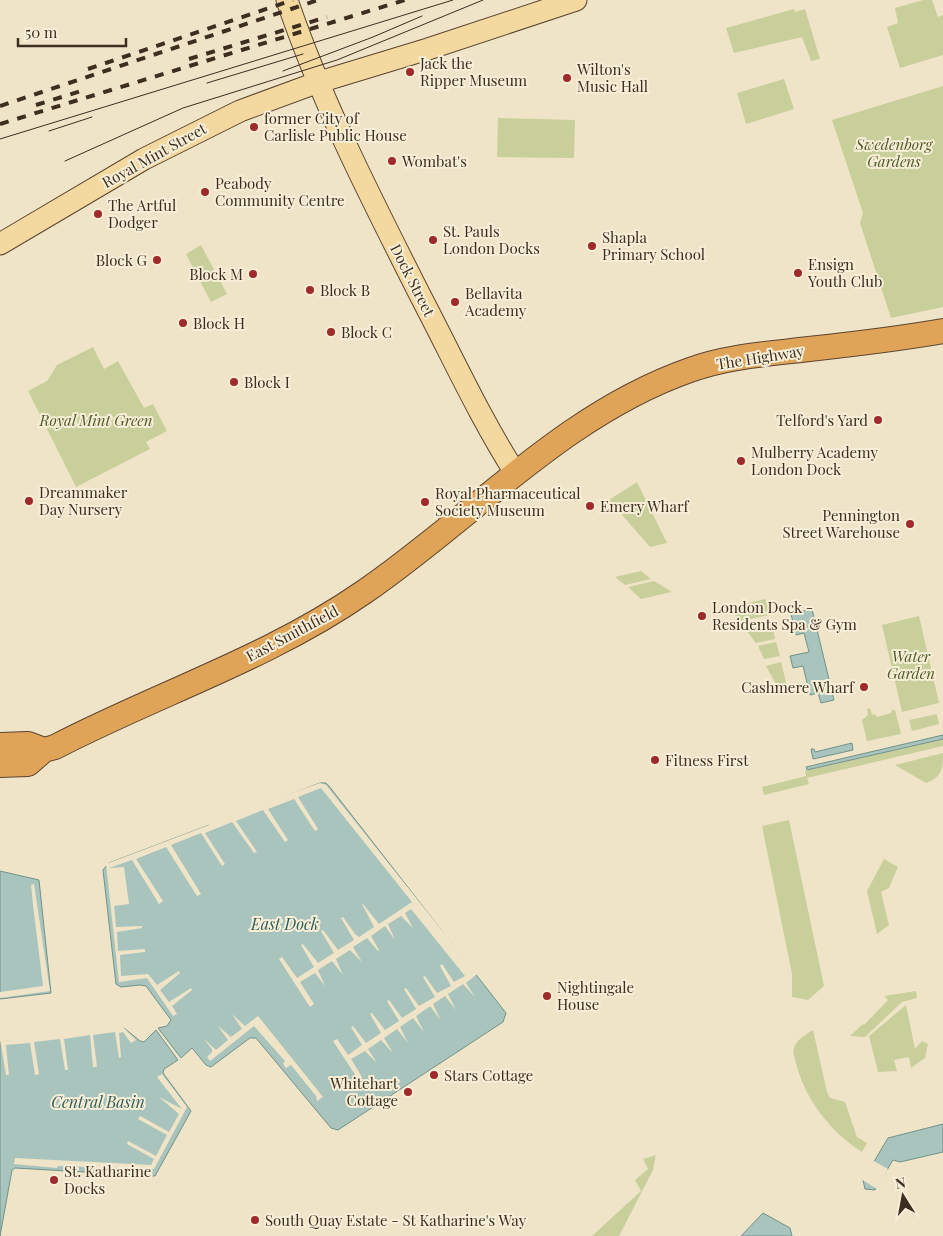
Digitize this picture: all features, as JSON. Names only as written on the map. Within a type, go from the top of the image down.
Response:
[{"type":"highway","name":"The Highway","points":[[516,474],[536,456],[614,406],[661,381],[692,369],[730,358],[884,341],[943,331]]},
{"type":"highway","name":"East Smithfield","points":[[0,765],[28,764],[44,750],[55,748],[318,622],[364,593],[422,550],[516,474]]},
{"type":"highway","points":[[0,744],[28,744],[44,750]]},
{"type":"main road","name":"Dock Street","points":[[287,0],[316,83],[380,216],[494,439],[516,474]]},
{"type":"main road","name":"Royal Mint Street","points":[[0,244],[194,132],[240,110],[316,83],[428,49],[576,0]]},
{"type":"green space","points":[[923,0],[932,0],[938,17],[943,15],[943,55],[900,68],[887,27],[898,23],[895,8]]},
{"type":"green space","points":[[794,9],[795,12],[805,9],[820,59],[811,61],[802,37],[734,53],[726,28]]},
{"type":"green space","points":[[784,79],[794,109],[746,124],[737,93]]},
{"type":"green space","name":"Swedenborg Gardens","points":[[943,86],[943,307],[891,318],[860,223],[863,213],[832,120]]},
{"type":"green space","points":[[498,118],[575,120],[574,158],[497,157]]},
{"type":"green space","points":[[201,245],[227,294],[211,302],[186,254]]},
{"type":"green space","name":"Royal Mint Green","points":[[93,347],[104,369],[118,361],[144,408],[153,404],[167,431],[146,442],[150,449],[76,487],[28,391],[47,381],[57,365]]},
{"type":"green space","points":[[637,482],[667,543],[650,547],[609,500]]},
{"type":"green space","points":[[641,571],[651,579],[625,585],[615,577]]},
{"type":"green space","points":[[654,581],[672,592],[641,599],[628,587]]},
{"type":"green space","points":[[766,599],[770,615],[740,621],[729,607]]},
{"type":"green space","name":"Water Garden","points":[[919,616],[939,703],[902,712],[882,625]]},
{"type":"green space","points":[[772,623],[775,639],[756,643],[745,629]]},
{"type":"green space","points":[[776,642],[780,656],[764,659],[758,646]]},
{"type":"green space","points":[[781,662],[787,686],[778,688],[766,666]]},
{"type":"green space","points":[[870,708],[872,715],[875,714],[877,717],[895,710],[901,734],[867,741],[862,720],[868,715],[867,709]]},
{"type":"green space","points":[[937,714],[939,724],[912,731],[909,720]]},
{"type":"green space","points":[[943,739],[943,746],[807,778],[809,784],[764,795],[762,787],[806,776],[805,771]]},
{"type":"green space","points":[[943,753],[943,764],[940,772],[935,778],[926,783],[895,765]]},
{"type":"green space","points":[[789,820],[824,986],[808,1000],[792,997],[792,974],[762,826]]},
{"type":"green space","points":[[884,859],[898,867],[889,888],[881,892],[889,925],[877,934],[867,891]]},
{"type":"green space","points":[[916,991],[917,998],[902,1002],[865,1037],[850,1036],[864,1025],[888,1000],[884,996]]},
{"type":"green space","points":[[906,1005],[915,1049],[922,1041],[928,1044],[925,1058],[911,1068],[909,1057],[894,1060],[897,1071],[878,1072],[869,1036]]},
{"type":"green space","points":[[813,1030],[827,1092],[830,1098],[845,1102],[857,1137],[867,1143],[862,1152],[841,1136],[822,1116],[801,1080],[794,1048],[799,1040]]},
{"type":"green space","points":[[656,1155],[653,1170],[619,1236],[592,1236],[641,1191],[635,1180],[648,1169],[643,1159]]},
{"type":"water","points":[[812,609],[834,700],[821,703],[818,693],[810,695],[803,666],[793,668],[790,656],[809,652],[804,633],[796,635],[791,614]]},
{"type":"water","points":[[943,735],[943,739],[807,770],[806,767]]},
{"type":"water","points":[[852,743],[853,750],[813,759],[811,749],[814,749],[815,752]]},
{"type":"water","name":"East Dock","points":[[320,783],[326,783],[329,786],[506,1013],[503,1022],[338,1130],[331,1128],[256,1038],[250,1038],[211,1067],[206,1065],[192,1048],[181,1058],[158,1028],[167,1026],[171,1020],[146,986],[121,987],[116,984],[103,870],[109,863]]},
{"type":"water","points":[[0,871],[39,880],[51,993],[0,999]]},
{"type":"water","name":"Central Basin","points":[[124,1028],[144,1042],[156,1030],[178,1060],[164,1069],[163,1073],[191,1111],[155,1176],[15,1168],[12,1170],[0,1236],[0,1042]]},
{"type":"water","points":[[943,1124],[943,1152],[900,1162],[893,1160],[875,1190],[865,1189],[863,1180],[888,1138]]},
{"type":"water","points":[[763,1213],[790,1228],[792,1236],[741,1236]]},
{"type":"pier","points":[[320,783],[326,785],[445,934],[449,934],[451,937],[449,939],[477,974],[466,983],[475,997],[463,984],[448,994],[456,1010],[445,996],[433,1004],[441,1021],[431,1007],[429,1007],[416,1016],[424,1032],[413,1018],[400,1027],[408,1043],[397,1029],[384,1038],[393,1053],[381,1040],[368,1049],[377,1063],[365,1051],[351,1059],[362,1077],[358,1079],[333,1041],[337,1039],[348,1055],[362,1045],[351,1027],[353,1026],[366,1043],[381,1033],[370,1014],[372,1013],[385,1030],[399,1021],[387,1001],[389,1000],[402,1018],[416,1009],[404,989],[406,988],[419,1006],[435,997],[423,977],[425,976],[437,993],[451,986],[440,966],[442,964],[454,982],[465,976],[411,909],[405,913],[413,928],[401,916],[388,924],[395,940],[385,926],[371,936],[378,951],[367,938],[353,947],[362,962],[350,950],[336,959],[343,975],[332,961],[318,970],[325,986],[315,973],[300,982],[314,1004],[310,1007],[279,959],[282,957],[297,978],[314,967],[301,945],[303,944],[318,963],[334,953],[321,931],[323,930],[338,950],[354,940],[341,918],[343,917],[359,937],[374,927],[362,904],[379,924],[412,902],[321,788],[298,797],[318,829],[315,831],[294,799],[268,809],[288,840],[285,842],[263,810],[236,821],[257,852],[254,853],[232,822],[205,833],[225,864],[222,866],[201,833],[171,845],[201,894],[197,896],[166,847],[136,859],[163,901],[159,904],[132,860],[109,868],[124,867],[129,904],[114,906],[116,927],[142,926],[142,928],[117,932],[118,951],[145,949],[145,952],[120,955],[121,976],[148,974],[157,985],[179,971],[180,973],[160,990],[169,1002],[191,988],[192,990],[172,1006],[177,1014],[173,1016],[147,978],[119,982],[106,864],[209,825],[208,823],[221,818]]},
{"type":"pier","points":[[34,884],[50,991],[0,998],[0,992],[43,986],[31,885]]},
{"type":"pier","points":[[232,1014],[245,1026],[258,1016],[323,1097],[317,1101],[316,1096],[291,1065],[286,1068],[283,1064],[285,1061],[254,1026],[210,1061],[207,1057],[212,1052],[212,1049],[203,1038],[216,1050],[228,1040],[218,1026],[231,1037],[242,1029]]},
{"type":"pier","points":[[122,1026],[136,1040],[131,1043],[123,1032],[119,1033],[121,1057],[119,1058],[115,1032],[93,1035],[97,1067],[93,1067],[90,1035],[64,1039],[68,1070],[65,1070],[60,1039],[34,1042],[39,1074],[35,1075],[30,1043],[6,1045],[9,1075],[6,1075],[0,1039],[2,1041]]},
{"type":"pier","points":[[162,1074],[187,1107],[154,1169],[58,1166],[57,1168],[14,1164],[15,1158],[151,1165],[154,1159],[127,1144],[128,1141],[156,1156],[167,1135],[138,1119],[140,1116],[169,1132],[179,1114],[159,1097],[182,1109],[157,1077]]},
{"type":"pier","points":[[872,1160],[888,1169],[877,1189],[861,1179]]},
{"type":"tram line","points":[[0,139],[453,0]]},
{"type":"tram line","points":[[65,161],[183,108],[337,60],[483,0]]},
{"type":"tram line","points":[[283,71],[422,16]]},
{"type":"tram line","points":[[207,83],[303,54]]},
{"type":"tram line","points":[[49,131],[92,117]]},
{"type":"railway","points":[[88,69],[293,0]]},
{"type":"railway","points":[[0,106],[318,0]]},
{"type":"railway","points":[[0,124],[405,0]]},
{"type":"railway","points":[[189,59],[327,17]]},
{"type":"railway","points":[[36,105],[81,91]]},
{"type":"place","name":"Jack the Ripper Museum","points":[[410,72]]},
{"type":"place","name":"Wilton's Music Hall","points":[[567,78]]},
{"type":"place","name":"former City of Carlisle Public House","points":[[254,127]]},
{"type":"place","name":"Wombat's","points":[[392,161]]},
{"type":"place","name":"Peabody Community Centre","points":[[205,192]]},
{"type":"place","name":"The Artful Dodger","points":[[98,214]]},
{"type":"place","name":"St. Pauls London Docks","points":[[433,240]]},
{"type":"place","name":"Shapla Primary School","points":[[592,246]]},
{"type":"place","name":"Block G","points":[[157,260]]},
{"type":"place","name":"Ensign Youth Club","points":[[798,273]]},
{"type":"place","name":"Block M","points":[[253,274]]},
{"type":"place","name":"Block B","points":[[310,290]]},
{"type":"place","name":"Bellavita Academy","points":[[455,302]]},
{"type":"place","name":"Block H","points":[[183,323]]},
{"type":"place","name":"Block C","points":[[331,332]]},
{"type":"place","name":"Block I","points":[[234,382]]},
{"type":"place","name":"Telford's Yard","points":[[878,420]]},
{"type":"place","name":"Mulberry Academy London Dock","points":[[741,461]]},
{"type":"place","name":"Dreammaker Day Nursery","points":[[29,501]]},
{"type":"place","name":"Royal Pharmaceutical Society Museum","points":[[425,502]]},
{"type":"place","name":"Emery Wharf","points":[[590,506]]},
{"type":"place","name":"Pennington Street Warehouse","points":[[910,524]]},
{"type":"place","name":"London Dock - Residents Spa & Gym","points":[[702,616]]},
{"type":"place","name":"Cashmere Wharf","points":[[864,687]]},
{"type":"place","name":"Fitness First","points":[[655,760]]},
{"type":"place","name":"Nightingale House","points":[[547,996]]},
{"type":"place","name":"Stars Cottage","points":[[434,1075]]},
{"type":"place","name":"Whitehart Cottage","points":[[408,1092]]},
{"type":"place","name":"St. Katharine Docks","points":[[54,1180]]},
{"type":"place","name":"South Quay Estate - St Katharine's Way","points":[[255,1220]]}]
